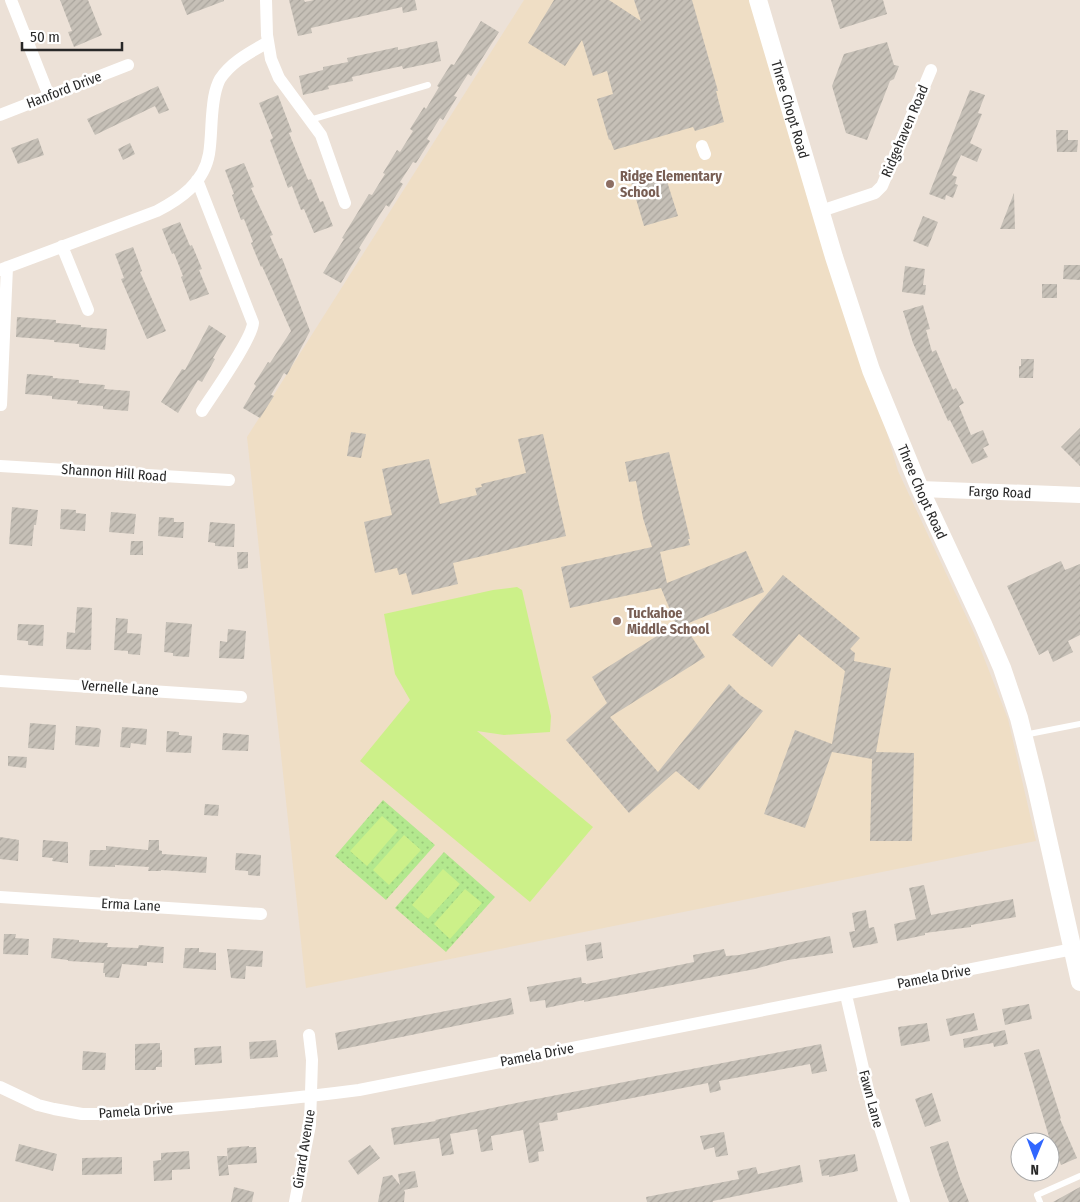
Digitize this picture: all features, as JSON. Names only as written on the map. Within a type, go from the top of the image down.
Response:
[{"type":"main road","name":"Three Chopt Road","points":[[758,0],[821,212],[871,370],[920,489],[983,624],[1019,718],[1076,948],[1080,982]]},
{"type":"street","points":[[11,0],[50,96]]},
{"type":"street","points":[[266,0],[268,42],[271,59],[279,78],[321,135],[345,203]]},
{"type":"street","points":[[1,405],[4,268],[157,212],[189,191],[206,165],[209,155],[213,102],[220,80],[235,62],[268,42]]},
{"type":"street","name":"Hanford Drive","points":[[0,114],[128,65]]},
{"type":"street","name":"Ridgehaven Road","points":[[821,212],[875,193],[882,186],[931,70]]},
{"type":"street","points":[[197,180],[253,323],[253,330],[245,344],[202,411]]},
{"type":"street","points":[[62,246],[88,310]]},
{"type":"street","name":"Shannon Hill Road","points":[[0,466],[229,480]]},
{"type":"street","name":"Fargo Road","points":[[920,489],[1080,495]]},
{"type":"street","name":"Vernelle Lane","points":[[0,681],[241,697]]},
{"type":"street","name":"Erma Lane","points":[[0,897],[261,914]]},
{"type":"street","name":"Pamela Drive","points":[[0,1087],[38,1105],[82,1114],[268,1102],[359,1090],[1076,948]]},
{"type":"street","name":"Fawn Lane","points":[[846,995],[869,1094],[904,1202]]},
{"type":"street","name":"Girard Avenue","points":[[295,1202],[310,1125],[312,1060],[309,1035]]},
{"type":"lane","points":[[310,120],[428,85]]},
{"type":"lane","points":[[1023,735],[1074,727],[1080,724]]},
{"type":"lane","points":[[1040,1202],[1037,1195],[1080,1176]]},
{"type":"shaded area","name":"Tuckahoe Middle School","points":[[524,0],[758,0],[898,471],[975,635],[1008,719],[1036,841],[306,988],[247,437]]},
{"type":"green space","points":[[517,587],[522,590],[551,716],[550,732],[504,735],[477,731],[593,827],[530,902],[360,761],[410,700],[395,674],[384,614],[493,590]]},
{"type":"green space","points":[[383,800],[435,845],[386,900],[335,856]]},
{"type":"green space","points":[[382,816],[398,830],[367,866],[350,851]]},
{"type":"green space","points":[[404,835],[421,850],[389,885],[373,870]]},
{"type":"green space","points":[[444,852],[495,897],[446,952],[395,908]]},
{"type":"green space","points":[[443,869],[460,884],[428,919],[412,905]]},
{"type":"green space","points":[[465,889],[482,903],[450,939],[434,924]]},
{"type":"building","points":[[60,0],[88,0],[102,35],[74,47],[68,32],[72,31]]},
{"type":"building","points":[[181,0],[224,0],[224,1],[187,15]]},
{"type":"building","points":[[289,0],[304,0],[305,2],[314,0],[415,0],[417,10],[403,13],[402,7],[311,28],[312,33],[298,36]]},
{"type":"building","points":[[554,0],[609,0],[641,21],[634,0],[692,0],[718,91],[716,91],[724,122],[695,131],[693,127],[614,150],[609,140],[597,99],[613,94],[607,71],[593,76],[582,40],[565,66],[528,43]]},
{"type":"building","points":[[831,0],[883,0],[887,14],[840,29]]},
{"type":"building","points":[[481,21],[499,32],[471,76],[468,74],[454,96],[457,97],[443,120],[440,118],[427,139],[430,141],[416,163],[413,162],[400,182],[403,184],[389,207],[386,205],[359,248],[361,250],[341,283],[323,273],[369,194],[372,195],[397,150],[400,152],[413,131],[410,129],[424,107],[426,109],[439,87],[437,86],[451,64],[454,65]]},
{"type":"building","points":[[437,41],[441,61],[403,69],[402,66],[352,77],[353,81],[328,86],[329,89],[303,95],[299,76],[323,70],[323,67],[348,62],[347,58],[398,47],[398,50]]},
{"type":"building","points":[[887,42],[894,65],[899,66],[894,79],[890,81],[867,140],[846,133],[832,86],[844,54]]},
{"type":"building","points":[[158,86],[169,110],[159,114],[155,106],[95,135],[87,119]]},
{"type":"building","points":[[970,90],[985,95],[978,113],[982,114],[970,143],[982,149],[977,162],[961,155],[952,175],[957,177],[955,184],[958,185],[953,198],[946,195],[945,200],[929,194]]},
{"type":"building","points":[[278,95],[292,132],[289,133],[308,180],[311,179],[320,202],[323,201],[333,226],[314,233],[304,209],[301,210],[292,186],[288,188],[270,140],[273,138],[259,103]]},
{"type":"building","points":[[1056,130],[1068,130],[1068,140],[1078,140],[1077,152],[1057,152]]},
{"type":"building","points":[[38,138],[44,155],[18,164],[11,148]]},
{"type":"building","points":[[130,143],[135,154],[123,160],[118,149]]},
{"type":"building","points":[[244,163],[254,187],[251,188],[273,235],[270,236],[280,259],[282,258],[310,331],[287,375],[284,373],[271,395],[274,396],[260,418],[243,408],[256,386],[254,384],[291,331],[261,267],[244,219],[241,220],[225,170]]},
{"type":"building","points":[[664,172],[678,216],[644,226],[631,182]]},
{"type":"building","points":[[1014,193],[1015,229],[1000,229]]},
{"type":"building","points":[[923,216],[938,222],[928,247],[913,241]]},
{"type":"building","points":[[180,222],[202,269],[199,270],[209,294],[190,301],[181,277],[183,276],[162,229]]},
{"type":"building","points":[[133,247],[142,271],[140,272],[166,331],[147,339],[121,279],[124,278],[115,254]]},
{"type":"building","points":[[1064,265],[1080,265],[1080,280],[1063,279]]},
{"type":"building","points":[[905,266],[925,269],[923,285],[926,285],[925,295],[902,292]]},
{"type":"building","points":[[1042,284],[1057,284],[1057,298],[1042,298]]},
{"type":"building","points":[[923,305],[930,329],[926,330],[932,352],[936,350],[953,390],[956,388],[964,403],[959,406],[971,435],[983,430],[989,445],[983,448],[988,457],[972,464],[950,420],[948,421],[913,343],[903,311]]},
{"type":"building","points":[[17,317],[56,320],[56,323],[107,329],[105,350],[79,347],[79,344],[54,342],[54,340],[16,337]]},
{"type":"building","points":[[209,325],[226,336],[202,382],[198,380],[178,413],[161,402],[182,369],[185,370]]},
{"type":"building","points":[[1021,359],[1034,359],[1033,378],[1019,378]]},
{"type":"building","points":[[27,374],[79,380],[79,383],[105,385],[104,389],[130,391],[128,411],[103,409],[103,406],[77,404],[78,401],[52,399],[52,396],[25,394]]},
{"type":"building","points":[[1080,428],[1080,466],[1061,447]]},
{"type":"building","points":[[351,432],[366,434],[361,458],[347,456]]},
{"type":"building","points":[[543,434],[566,536],[453,563],[458,584],[412,595],[406,573],[399,575],[397,568],[375,573],[364,522],[392,515],[382,469],[429,459],[440,504],[477,495],[475,488],[482,487],[481,484],[526,473],[518,439]]},
{"type":"building","points":[[669,452],[690,545],[660,552],[667,583],[746,551],[764,592],[684,625],[705,657],[610,717],[658,772],[729,684],[740,695],[763,711],[699,790],[676,771],[629,813],[566,740],[607,703],[592,677],[676,624],[661,588],[570,608],[561,567],[652,547],[643,518],[636,481],[629,482],[625,462]]},
{"type":"building","points":[[12,507],[38,510],[32,546],[9,544]]},
{"type":"building","points":[[61,509],[76,510],[76,513],[86,514],[85,531],[60,529]]},
{"type":"building","points":[[111,512],[136,514],[134,534],[109,532]]},
{"type":"building","points":[[159,517],[174,518],[174,522],[184,522],[183,538],[158,536]]},
{"type":"building","points":[[210,522],[235,524],[234,547],[215,546],[215,543],[208,542]]},
{"type":"building","points":[[131,541],[143,541],[143,555],[130,555]]},
{"type":"building","points":[[237,552],[248,552],[248,568],[238,569]]},
{"type":"building","points":[[1061,561],[1065,570],[1080,564],[1080,635],[1068,641],[1073,652],[1053,662],[1048,650],[1039,655],[1007,586]]},
{"type":"building","points":[[783,575],[860,638],[850,649],[855,653],[854,661],[891,668],[876,752],[914,753],[912,841],[870,841],[872,759],[832,752],[805,828],[764,814],[795,730],[832,744],[845,671],[799,634],[772,667],[732,635]]},
{"type":"building","points":[[77,607],[92,608],[91,650],[66,649],[67,632],[75,633]]},
{"type":"building","points":[[116,618],[128,619],[127,633],[142,634],[140,655],[128,654],[128,651],[114,650]]},
{"type":"building","points":[[166,622],[192,624],[189,657],[173,656],[173,653],[164,652]]},
{"type":"building","points":[[18,624],[44,625],[43,646],[28,645],[28,641],[17,640]]},
{"type":"building","points":[[228,629],[246,631],[244,659],[219,658],[220,641],[227,642]]},
{"type":"building","points":[[30,723],[56,725],[54,750],[28,748]]},
{"type":"building","points":[[76,726],[99,728],[101,730],[99,747],[75,745]]},
{"type":"building","points":[[122,727],[147,729],[146,745],[131,743],[130,748],[120,747]]},
{"type":"building","points":[[167,731],[179,732],[179,735],[192,736],[191,753],[166,752]]},
{"type":"building","points":[[223,733],[249,735],[248,751],[222,750]]},
{"type":"building","points":[[8,756],[27,757],[26,768],[8,766]]},
{"type":"building","points":[[205,804],[219,805],[218,816],[204,815]]},
{"type":"building","points":[[0,837],[19,840],[18,861],[0,859]]},
{"type":"building","points":[[43,840],[68,842],[68,863],[52,861],[53,858],[42,857]]},
{"type":"building","points":[[149,840],[159,840],[159,850],[162,851],[162,854],[207,857],[206,873],[148,871],[149,867],[89,866],[90,850],[106,850],[106,846],[148,850]]},
{"type":"building","points":[[236,853],[261,855],[260,876],[248,875],[248,871],[235,870]]},
{"type":"building","points":[[924,885],[931,915],[1013,899],[1016,917],[971,925],[971,927],[925,933],[925,935],[897,941],[894,924],[916,919],[909,888]]},
{"type":"building","points":[[866,910],[869,928],[874,927],[878,943],[853,948],[849,932],[855,931],[852,913]]},
{"type":"building","points":[[4,934],[16,934],[15,938],[29,939],[28,955],[3,954]]},
{"type":"building","points":[[830,936],[833,953],[788,960],[755,969],[584,1002],[584,1000],[546,1008],[545,1000],[530,1002],[527,987],[581,977],[582,983],[586,984],[694,962],[693,955],[724,949],[726,956],[739,955]]},
{"type":"building","points":[[53,938],[79,940],[79,942],[108,943],[107,947],[138,948],[139,945],[164,947],[163,963],[147,962],[147,966],[122,964],[119,978],[105,977],[105,973],[103,973],[104,963],[51,958]]},
{"type":"building","points":[[601,942],[603,958],[587,961],[585,945]]},
{"type":"building","points":[[185,948],[199,948],[199,952],[216,953],[216,970],[183,968]]},
{"type":"building","points":[[227,949],[263,951],[262,967],[246,966],[245,979],[231,978]]},
{"type":"building","points":[[511,998],[514,1014],[338,1050],[335,1033]]},
{"type":"building","points":[[1029,1004],[1032,1019],[1005,1025],[1002,1009]]},
{"type":"building","points":[[974,1013],[978,1030],[950,1036],[946,1019]]},
{"type":"building","points":[[927,1023],[930,1041],[901,1046],[898,1027]]},
{"type":"building","points":[[1005,1030],[1008,1044],[994,1047],[993,1043],[964,1048],[963,1039]]},
{"type":"building","points":[[276,1040],[278,1057],[250,1059],[249,1042]]},
{"type":"building","points":[[160,1043],[162,1067],[156,1067],[156,1070],[135,1070],[135,1044]]},
{"type":"building","points":[[821,1044],[827,1071],[812,1074],[810,1064],[719,1081],[721,1090],[710,1093],[708,1083],[557,1113],[558,1120],[539,1123],[544,1151],[538,1152],[539,1161],[529,1163],[523,1130],[491,1136],[493,1150],[481,1152],[477,1129],[450,1134],[454,1154],[442,1156],[439,1138],[394,1145],[391,1128],[436,1121],[526,1101]]},
{"type":"building","points":[[221,1046],[222,1063],[195,1065],[194,1048]]},
{"type":"building","points":[[1039,1049],[1060,1119],[1077,1158],[1061,1165],[1060,1132],[1048,1132],[1024,1053]]},
{"type":"building","points":[[83,1051],[106,1053],[105,1070],[82,1070]]},
{"type":"building","points":[[932,1093],[941,1121],[925,1127],[915,1099]]},
{"type":"building","points":[[724,1132],[728,1155],[716,1157],[714,1147],[704,1150],[700,1136]]},
{"type":"building","points":[[948,1141],[969,1202],[949,1202],[939,1175],[930,1147]]},
{"type":"building","points":[[19,1144],[57,1154],[53,1171],[15,1161]]},
{"type":"building","points":[[370,1145],[380,1158],[358,1175],[348,1161]]},
{"type":"building","points":[[256,1147],[257,1163],[228,1165],[227,1148]]},
{"type":"building","points":[[189,1151],[190,1169],[172,1170],[172,1180],[154,1181],[153,1161],[161,1160],[161,1153]]},
{"type":"building","points":[[855,1154],[858,1171],[829,1177],[829,1175],[822,1176],[819,1160]]},
{"type":"building","points":[[217,1156],[227,1156],[229,1175],[219,1176]]},
{"type":"building","points":[[122,1157],[122,1174],[82,1175],[82,1158]]},
{"type":"building","points":[[800,1165],[803,1182],[713,1202],[647,1202],[646,1197],[739,1179],[737,1171],[756,1167],[758,1174]]},
{"type":"building","points":[[415,1171],[418,1187],[404,1190],[404,1202],[378,1202],[383,1177],[392,1175],[400,1185],[398,1174]]},
{"type":"building","points":[[234,1187],[254,1192],[252,1202],[231,1202]]},
{"type":"building","points":[[1080,1187],[1080,1202],[1053,1202]]},
{"type":"place","name":"Ridge Elementary School","points":[[610,184]]},
{"type":"place","name":"Tuckahoe Middle School","points":[[617,621]]}]
